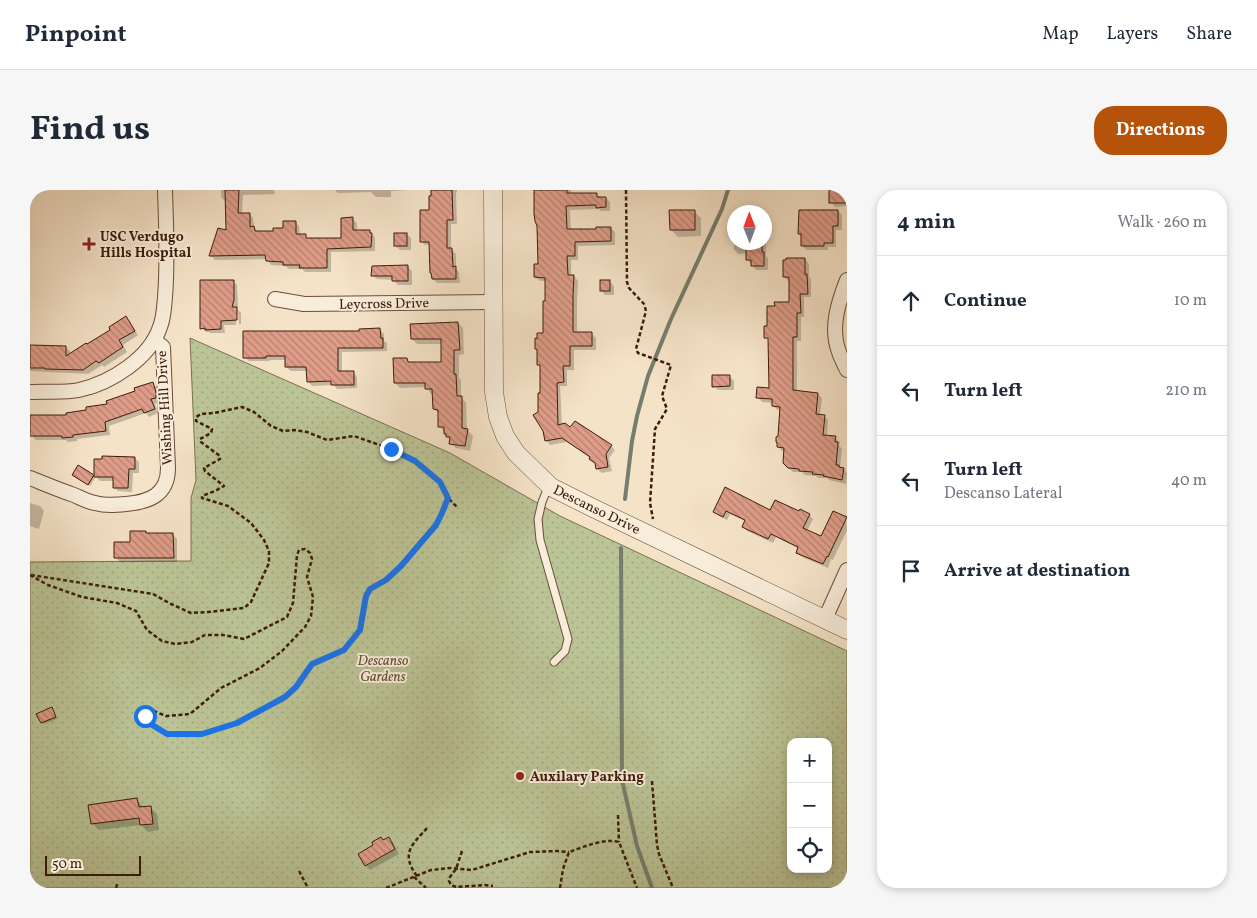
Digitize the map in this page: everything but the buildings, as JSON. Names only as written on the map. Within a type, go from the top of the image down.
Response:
[{"type":"street","name":"Wishing Hill Drive","points":[[30,478],[89,502],[120,505],[143,502],[154,497],[165,485],[168,468],[163,347],[154,340],[164,314],[167,276],[165,190]]},
{"type":"street","name":"Descanso Drive","points":[[493,190],[494,392],[498,417],[505,436],[516,453],[552,487],[847,630]]},
{"type":"street","points":[[847,280],[839,301],[835,337],[847,370]]},
{"type":"street","name":"Leycross Drive","points":[[275,299],[304,304],[494,302]]},
{"type":"street","points":[[30,392],[80,390],[106,381],[135,362],[154,340]]},
{"type":"street","points":[[825,619],[847,570]]},
{"type":"lane","points":[[549,485],[542,502],[538,520],[540,540],[568,639],[565,651],[554,662]]},
{"type":"path","points":[[626,190],[627,282],[629,288],[644,304],[646,311],[636,349],[638,354],[671,365],[662,396],[667,409],[655,429],[650,503],[654,519]]},
{"type":"path","points":[[30,575],[153,594],[191,613],[244,608],[251,602],[269,563],[269,551],[264,540],[251,523],[228,506],[202,498],[202,496],[224,486],[205,472],[204,468],[220,460],[220,456],[201,442],[200,439],[211,433],[212,429],[196,421],[196,417],[202,414],[242,407],[254,412],[271,426],[283,430],[307,432],[327,440],[354,436],[391,449],[415,461],[440,482],[448,498],[457,507]]},
{"type":"path","points":[[30,575],[48,585],[82,597],[117,602],[136,611],[147,630],[162,641],[175,644],[192,642],[206,635],[223,635],[244,639],[287,617],[293,603],[296,555],[299,550],[305,549],[310,553],[312,559],[307,577],[313,597],[311,616],[305,627],[282,650],[260,668],[221,688],[190,714],[166,716],[154,711],[146,712],[145,716],[149,723],[167,734],[202,734],[237,723],[285,697],[296,687],[312,664],[344,650],[360,630],[366,596],[370,589],[386,580],[401,566],[436,525],[448,498]]},
{"type":"path","points":[[652,781],[657,845],[673,888]]},
{"type":"path","points":[[618,816],[619,842],[637,888]]},
{"type":"path","points":[[426,888],[415,877],[408,858],[414,844],[428,827]]},
{"type":"path","points":[[412,840],[414,844]]},
{"type":"path","points":[[386,888],[431,870],[450,868],[472,870],[530,852],[569,852],[606,841],[613,840],[619,842]]},
{"type":"path","points":[[462,851],[456,869],[449,881],[456,888],[493,886]]},
{"type":"path","points":[[560,888],[563,869],[569,852]]},
{"type":"path","points":[[299,871],[308,888]]},
{"type":"path","points":[[116,888],[118,882]]},
{"type":"green space","name":"Descanso Gardens","points":[[190,338],[450,453],[560,516],[847,651],[847,888],[30,888],[30,562],[191,561],[191,498],[196,480]]},
{"type":"waterway","points":[[625,499],[632,441],[648,376],[671,319],[722,209],[728,190]]},
{"type":"waterway","points":[[621,548],[622,780],[637,846],[652,888]]},
{"type":"place","name":"USC Verdugo Hills Hospital","points":[[89,244]]},
{"type":"place","name":"Auxilary Parking","points":[[520,776]]},
{"type":"route","points":[[145,716],[149,723],[167,734],[202,734],[237,723],[285,697],[296,687],[312,664],[344,650],[360,630],[366,596],[370,589],[386,580],[401,566],[436,525],[448,498],[440,482],[415,461],[391,449]]}]
